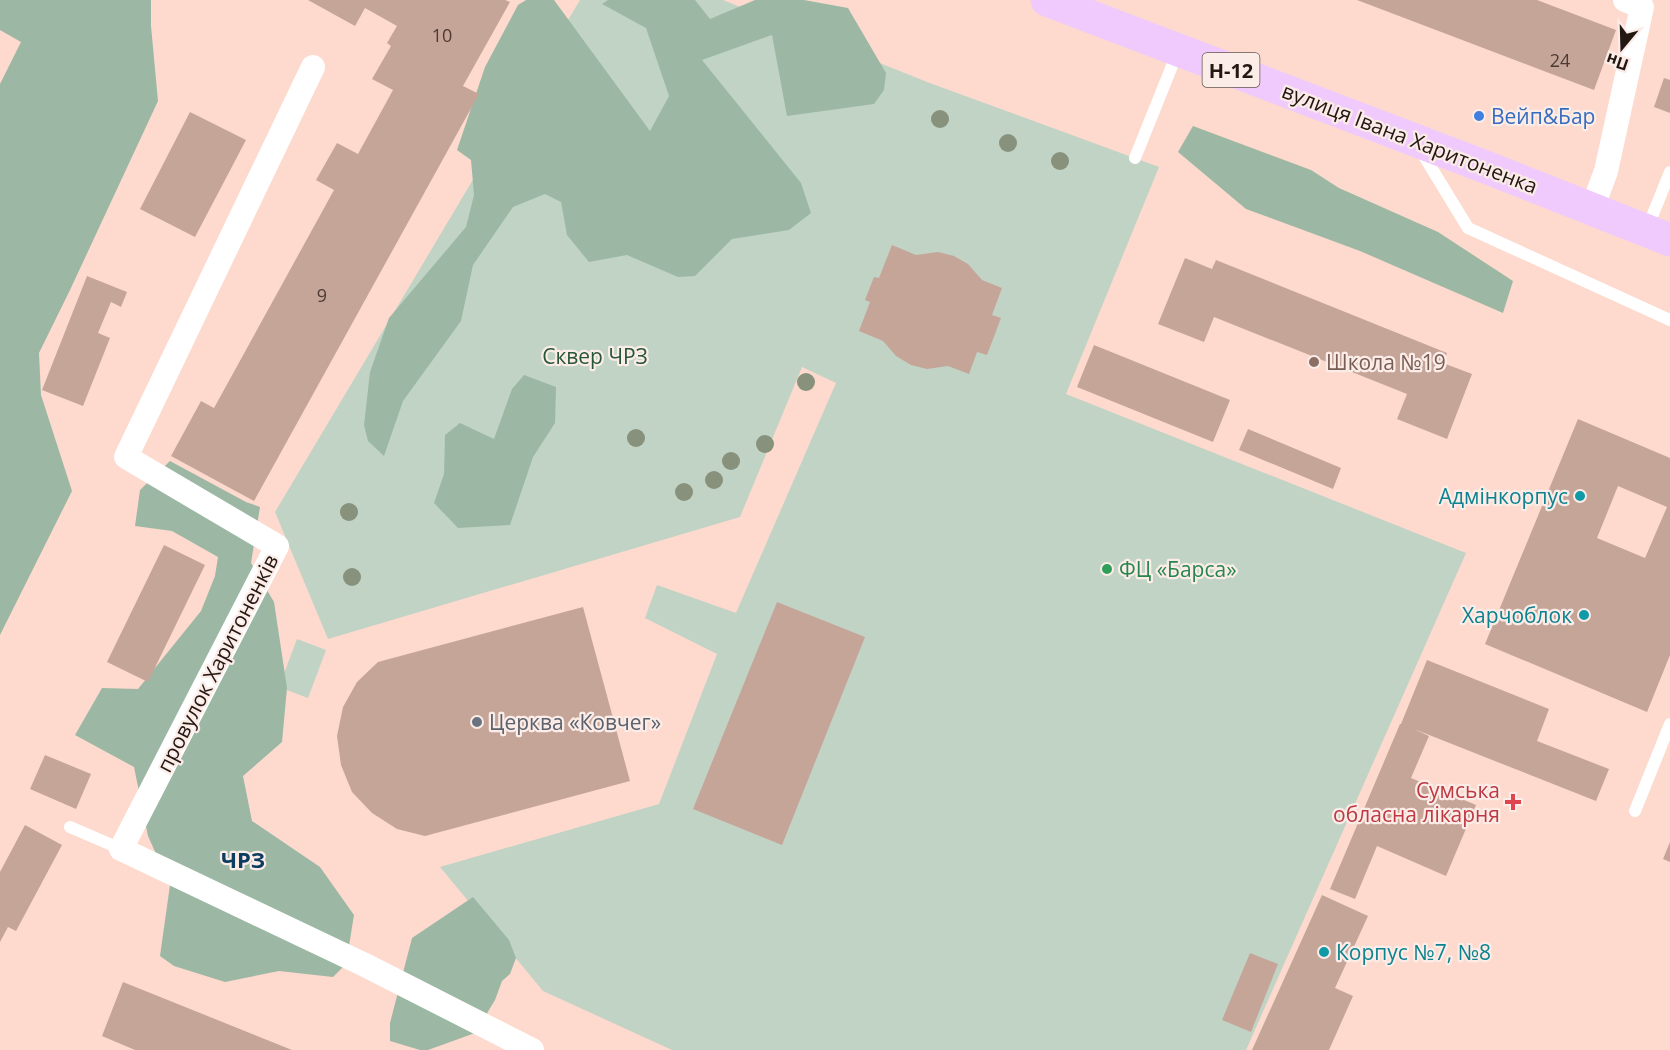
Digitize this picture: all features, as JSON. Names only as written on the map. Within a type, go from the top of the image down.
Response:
[{"type":"main road","name":"вулиця Івана Харитоненка","points":[[1047,0],[1658,235]]},
{"type":"street","points":[[1592,209],[1606,171],[1642,7],[1625,0]]},
{"type":"street","name":"провулок Харитоненків","points":[[121,849],[277,546],[126,457],[313,67]]},
{"type":"street","points":[[121,849],[365,965],[532,1050]]},
{"type":"lane","points":[[1135,158],[1178,50]]},
{"type":"lane","points":[[1414,140],[1468,228],[1670,320]]},
{"type":"lane","points":[[1658,235],[1670,172]]},
{"type":"lane","points":[[1635,811],[1670,724]]},
{"type":"lane","points":[[70,827],[121,849]]},
{"type":"green space","points":[[0,0],[151,0],[158,101],[39,353],[41,395],[72,491],[0,635],[0,84],[21,42],[0,30]]},
{"type":"green space","points":[[526,0],[554,0],[650,131],[669,96],[646,28],[602,4],[608,0],[695,0],[710,19],[755,0],[804,0],[848,8],[886,73],[884,90],[874,104],[787,116],[772,35],[702,60],[801,183],[811,213],[789,230],[732,239],[695,276],[678,277],[627,255],[589,262],[567,235],[561,202],[545,194],[513,207],[473,265],[461,321],[403,401],[384,456],[368,441],[364,425],[370,372],[389,318],[466,227],[474,195],[471,160],[457,150],[485,67],[518,5]]},
{"type":"green space","name":"ФЦ «Барса»","points":[[580,0],[723,0],[927,82],[1159,167],[1066,394],[1466,553],[1246,1050],[672,1050],[543,991],[440,867],[659,804],[717,654],[645,618],[657,585],[736,613],[836,383],[802,367],[740,517],[328,639],[275,512]]},
{"type":"green space","points":[[1193,126],[1311,170],[1339,188],[1438,232],[1513,281],[1503,313],[1360,251],[1246,209],[1178,152]]},
{"type":"green space","points":[[524,375],[556,387],[555,423],[533,457],[510,525],[458,528],[434,503],[444,474],[445,435],[460,423],[494,439],[512,389]]},
{"type":"green space","points":[[170,461],[246,502],[260,507],[251,563],[274,602],[287,688],[282,742],[243,776],[252,821],[320,867],[354,915],[346,964],[333,977],[279,971],[225,982],[174,966],[160,956],[170,885],[148,836],[134,767],[75,735],[102,688],[138,689],[201,611],[215,576],[218,557],[172,531],[135,526],[140,490]]},
{"type":"green space","points":[[297,639],[326,650],[308,698],[279,687]]},
{"type":"green space","points":[[473,897],[509,940],[516,958],[510,974],[502,981],[495,1000],[475,1033],[428,1050],[420,1050],[390,1041],[390,1023],[412,938]]},
{"type":"building","points":[[308,0],[505,0],[510,2],[463,86],[479,94],[254,501],[171,456],[201,401],[214,408],[334,190],[316,180],[337,143],[358,154],[393,90],[372,79],[391,46],[387,43],[397,26],[365,8],[355,26]]},
{"type":"building","points":[[1357,0],[1537,0],[1616,30],[1594,90]]},
{"type":"building","points":[[1664,78],[1670,80],[1670,113],[1654,107]]},
{"type":"building","points":[[190,112],[246,140],[195,237],[140,209]]},
{"type":"building","points":[[892,245],[916,255],[938,252],[954,256],[968,264],[982,280],[1002,288],[992,315],[1001,318],[987,355],[977,352],[969,374],[948,366],[927,369],[911,365],[896,356],[883,341],[859,331],[870,302],[865,300],[874,277],[879,278]]},
{"type":"building","points":[[1185,258],[1212,269],[1216,260],[1447,353],[1443,363],[1472,374],[1447,439],[1397,419],[1407,394],[1214,317],[1204,342],[1158,324]]},
{"type":"building","points":[[87,276],[127,292],[121,307],[111,302],[98,333],[110,338],[83,406],[42,390]]},
{"type":"building","points":[[1094,345],[1230,400],[1213,442],[1077,387]]},
{"type":"building","name":"Харчоблок","points":[[1578,419],[1670,458],[1670,655],[1647,712],[1485,644]],"holes":[[[1618,486],[1667,507],[1645,558],[1597,538]]]},
{"type":"building","points":[[1248,429],[1341,468],[1333,489],[1239,450]]},
{"type":"building","points":[[164,545],[205,565],[148,682],[107,662]]},
{"type":"building","points":[[777,602],[865,637],[782,845],[693,809]]},
{"type":"building","name":"Церква «Ковчег»","points":[[583,607],[630,781],[425,836],[397,829],[372,813],[352,792],[341,765],[337,736],[343,707],[357,682],[378,662]]},
{"type":"building","points":[[1427,660],[1549,709],[1537,741],[1609,769],[1596,801],[1414,729],[1429,736],[1411,778],[1476,805],[1446,876],[1377,846],[1355,899],[1330,889]]},
{"type":"building","points":[[45,755],[91,774],[76,809],[30,789]]},
{"type":"building","points":[[25,825],[62,845],[16,931],[8,927],[0,942],[0,872]]},
{"type":"building","points":[[1670,842],[1670,862],[1663,859]]},
{"type":"building","name":"Корпус №7, №8","points":[[1322,895],[1368,916],[1335,988],[1353,996],[1329,1050],[1252,1050]]},
{"type":"building","points":[[1250,953],[1278,964],[1251,1032],[1222,1020]]},
{"type":"building","points":[[123,982],[292,1050],[135,1050],[102,1036]]},
{"type":"place","name":"Вейп&Бар","points":[[1479,116]]},
{"type":"place","name":"Школа №19","points":[[1314,362]]},
{"type":"place","name":"Адмінкорпус","points":[[1580,496]]},
{"type":"place","name":"ФЦ «Барса»","points":[[1107,569]]},
{"type":"place","name":"Харчоблок","points":[[1584,615]]},
{"type":"place","name":"Церква «Ковчег»","points":[[477,722]]},
{"type":"place","name":"Сумська обласна лікарня","points":[[1513,802]]},
{"type":"place","name":"Корпус №7, №8","points":[[1324,952]]},
{"type":"district","name":"ЧРЗ","points":[[243,859]]},
{"type":"park label","name":"Сквер ЧРЗ","points":[[595,356]]}]
